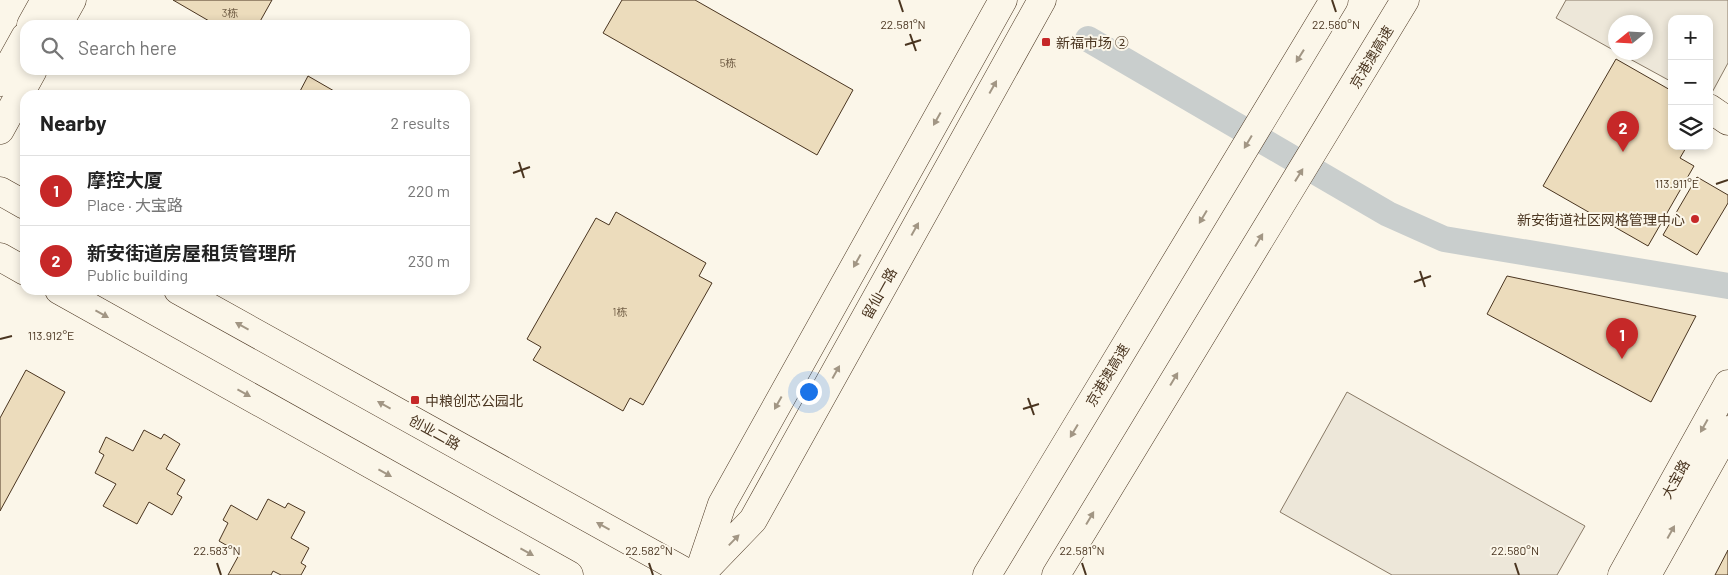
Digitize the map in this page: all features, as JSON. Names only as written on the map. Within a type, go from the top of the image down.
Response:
[{"type":"main road","points":[[35,20],[45,0]]},
{"type":"main road","points":[[61,20],[72,0]]},
{"type":"main road","name":"留仙一路","points":[[699,575],[722,504],[1003,0]]},
{"type":"main road","name":"留仙一路","points":[[699,575],[753,520],[1042,0]]},
{"type":"main road","name":"京港澳高速","points":[[987,575],[1334,0]]},
{"type":"main road","name":"京港澳高速","points":[[1056,575],[1406,0]]},
{"type":"main road","points":[[0,82],[20,46]]},
{"type":"main road","points":[[22,90],[30,75]]},
{"type":"main road","points":[[0,130],[20,94]]},
{"type":"main road","points":[[1713,111],[1728,121]]},
{"type":"main road","points":[[0,191],[20,202]]},
{"type":"main road","points":[[0,257],[20,268]]},
{"type":"main road","points":[[68,295],[569,575]]},
{"type":"main road","name":"创业二路","points":[[187,295],[691,575]]},
{"type":"main road","name":"大宝路","points":[[1622,575],[1728,384]]},
{"type":"main road","name":"大宝路","points":[[1647,575],[1728,430]]},
{"type":"shaded area","points":[[1566,0],[1728,0],[1728,63],[1713,91],[1713,15],[1668,15],[1668,80],[1632,60],[1653,60],[1653,15],[1608,15],[1608,47],[1556,18]]},
{"type":"shaded area","points":[[1347,392],[1585,526],[1557,575],[1392,575],[1280,512]]},
{"type":"building","points":[[173,0],[272,0],[261,20],[207,20]]},
{"type":"building","points":[[622,0],[695,0],[853,90],[817,155],[603,33]]},
{"type":"building","points":[[1615,60],[1668,89],[1668,150],[1685,150],[1680,158],[1694,166],[1648,246],[1543,186]]},
{"type":"building","points":[[308,76],[332,90],[301,90]]},
{"type":"building","name":"新安街道社区网格管理中心","points":[[1697,177],[1728,195],[1728,203],[1697,255],[1663,235]]},
{"type":"building","points":[[616,212],[706,263],[699,276],[712,283],[643,405],[630,398],[623,411],[533,360],[541,347],[527,339],[596,218],[609,225]]},
{"type":"building","points":[[1507,276],[1696,316],[1651,402],[1487,314]]},
{"type":"building","points":[[26,370],[65,392],[0,511],[0,418]]},
{"type":"building","points":[[144,430],[161,439],[164,434],[180,444],[166,469],[185,480],[177,494],[182,497],[172,515],[149,502],[137,524],[103,506],[116,484],[95,473],[104,455],[99,452],[106,437],[133,451]]},
{"type":"building","points":[[268,499],[285,508],[288,503],[305,512],[291,538],[309,548],[301,563],[306,566],[301,575],[281,575],[273,571],[271,575],[228,575],[240,553],[219,541],[228,523],[223,520],[231,505],[257,520]]},
{"type":"building","points":[[1728,550],[1728,575],[1715,575]]},
{"type":"waterway","points":[[1088,39],[1388,214],[1444,239],[1728,286]]},
{"type":"place","name":"新福市场 ②","points":[[1046,42]]},
{"type":"place","name":"新安街道房屋租赁管理所","points":[[1623,152]]},
{"type":"place","name":"新安街道社区网格管理中心","points":[[1695,219]]},
{"type":"place","name":"摩控大厦","points":[[1622,359]]},
{"type":"place","name":"中粮创芯公园北","points":[[415,400]]}]
